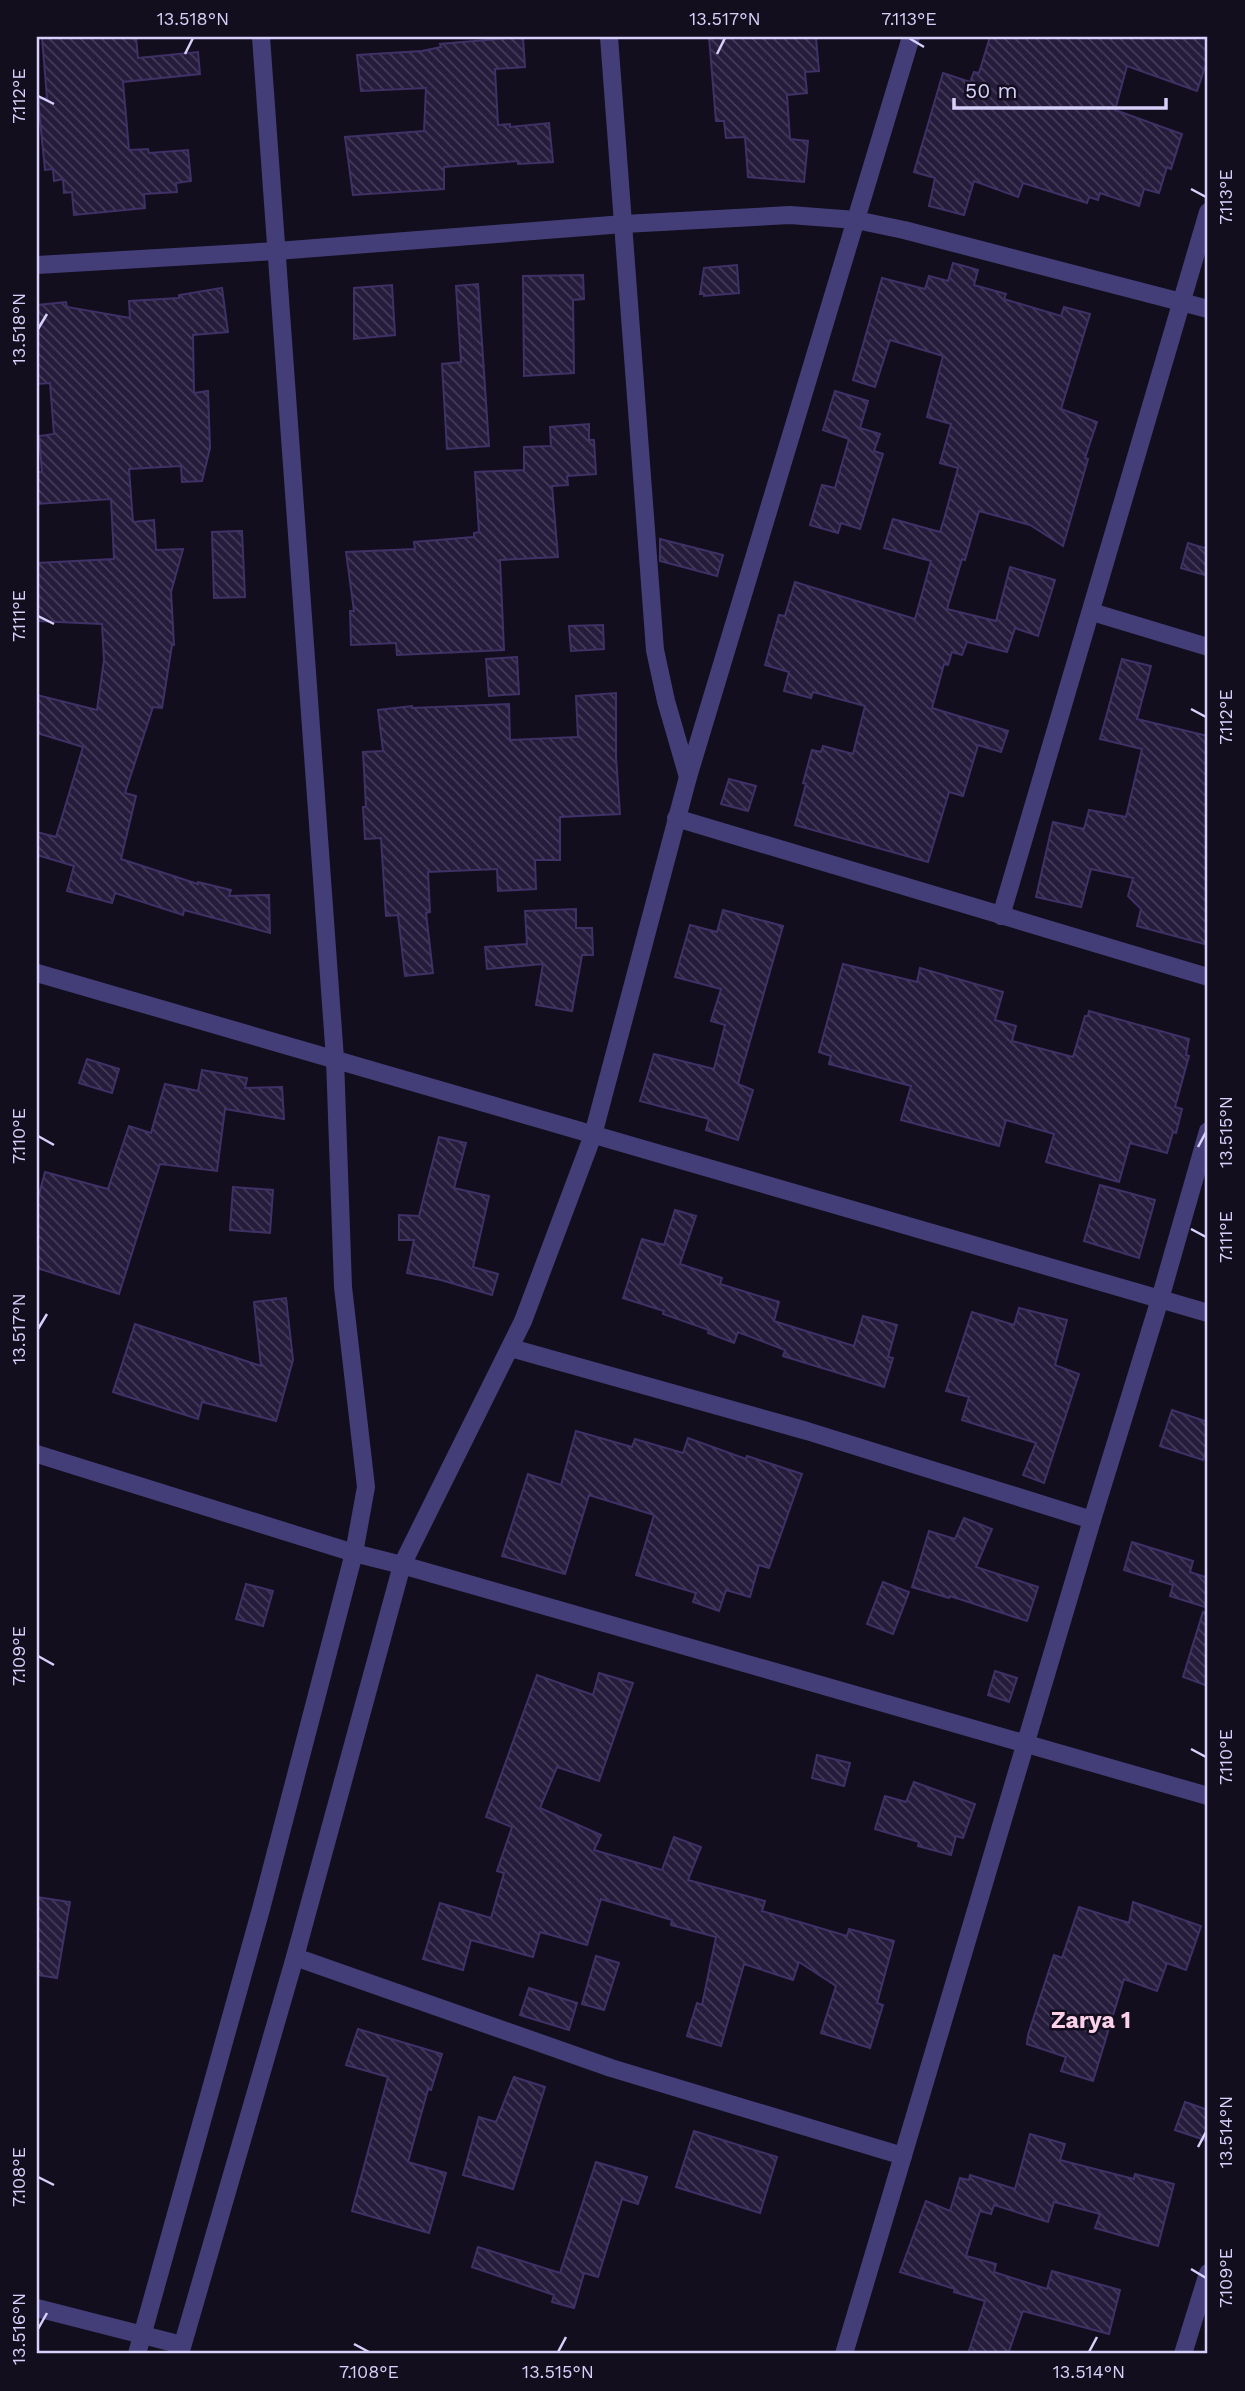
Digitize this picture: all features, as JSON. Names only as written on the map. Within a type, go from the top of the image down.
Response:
[{"type":"street","points":[[137,2354],[261,1909],[354,1553],[366,1488],[343,1287],[335,1059],[261,37]]},
{"type":"street","points":[[609,37],[655,650],[666,701],[688,777]]},
{"type":"street","points":[[37,2308],[142,2336],[181,2350],[295,1957],[402,1566],[511,1348],[593,1135],[676,818],[911,37]]},
{"type":"street","points":[[1001,916],[1208,212]]},
{"type":"street","points":[[37,265],[790,215],[856,220],[904,230],[1208,309]]},
{"type":"street","points":[[1092,612],[1208,647]]},
{"type":"street","points":[[676,818],[1208,977]]},
{"type":"street","points":[[37,973],[1208,1313]]},
{"type":"street","points":[[844,2354],[1208,1131]]},
{"type":"street","points":[[511,1348],[807,1431],[1092,1520]]},
{"type":"street","points":[[37,1454],[354,1553],[1208,1796]]},
{"type":"street","points":[[295,1957],[611,2068],[903,2157]]},
{"type":"street","points":[[1184,2354],[1208,2273]]},
{"type":"building","points":[[42,37],[136,37],[138,58],[198,52],[200,74],[123,82],[129,150],[148,149],[149,153],[188,150],[191,181],[176,183],[177,192],[144,194],[145,208],[74,215],[72,192],[64,193],[63,179],[54,181],[53,169],[45,170],[38,99],[47,98]]},
{"type":"building","points":[[523,37],[525,67],[495,69],[498,125],[510,124],[510,127],[549,123],[553,162],[518,164],[518,161],[444,167],[444,189],[353,195],[345,137],[424,131],[426,88],[361,91],[357,55],[422,51],[441,47],[440,44]]},
{"type":"building","points":[[709,37],[816,38],[819,71],[805,72],[807,93],[787,95],[790,139],[808,141],[804,182],[748,177],[745,137],[726,138],[724,121],[716,121]]},
{"type":"building","points":[[990,37],[1208,37],[1208,58],[1197,91],[1127,66],[1115,110],[1182,134],[1171,169],[1167,167],[1159,193],[1144,189],[1139,206],[1100,193],[1098,200],[1089,197],[1087,203],[1023,183],[1018,197],[974,181],[964,215],[929,206],[935,178],[914,172],[943,73],[970,82],[974,72],[979,73]]},
{"type":"building","points":[[953,263],[978,270],[974,285],[1006,294],[1004,299],[1061,316],[1064,307],[1090,314],[1061,409],[1097,422],[1063,546],[1030,525],[979,511],[947,609],[996,621],[1010,567],[1055,580],[1038,636],[1015,628],[1007,652],[967,642],[962,655],[952,652],[948,665],[944,664],[932,708],[1008,731],[1001,752],[978,745],[963,796],[949,792],[928,862],[795,825],[812,750],[821,752],[823,746],[853,754],[865,706],[813,692],[811,698],[784,691],[789,672],[765,665],[779,615],[785,616],[795,582],[915,619],[931,561],[884,548],[893,519],[940,532],[944,519],[958,468],[940,463],[951,424],[927,417],[943,356],[890,340],[875,387],[853,380],[882,278],[925,289],[929,276],[948,281]]},
{"type":"building","points":[[737,265],[739,293],[704,296],[700,294],[704,268]]},
{"type":"building","points":[[583,275],[584,299],[573,300],[574,373],[524,376],[523,276]]},
{"type":"building","points":[[478,284],[489,446],[447,449],[442,364],[461,362],[456,286]]},
{"type":"building","points":[[392,285],[395,335],[354,339],[354,288]]},
{"type":"building","points":[[222,288],[228,332],[193,335],[194,393],[208,391],[210,448],[202,481],[182,482],[181,466],[129,469],[133,522],[154,520],[156,550],[183,549],[171,592],[174,645],[162,708],[153,707],[125,793],[136,796],[121,859],[198,884],[231,890],[229,896],[269,895],[270,933],[184,910],[183,915],[115,893],[112,903],[67,891],[74,866],[37,855],[37,832],[56,837],[83,747],[37,733],[37,695],[97,710],[104,660],[102,624],[37,621],[37,563],[114,559],[111,499],[37,504],[37,472],[42,472],[39,436],[54,434],[50,383],[37,384],[37,305],[66,302],[67,307],[130,318],[129,301],[179,298],[179,295]]},
{"type":"building","points":[[835,391],[868,401],[860,428],[880,434],[874,451],[883,454],[860,529],[841,523],[838,533],[810,525],[822,485],[835,488],[849,439],[823,430]]},
{"type":"building","points":[[589,424],[589,440],[594,440],[596,474],[567,476],[568,485],[552,486],[558,557],[500,560],[504,650],[397,655],[396,643],[351,645],[350,611],[354,611],[346,552],[415,549],[414,542],[474,537],[474,533],[479,532],[475,472],[524,470],[524,447],[551,446],[550,427]]},
{"type":"building","points":[[242,531],[245,597],[214,598],[212,532]]},
{"type":"building","points":[[660,539],[723,555],[717,576],[660,561]]},
{"type":"building","points":[[1188,543],[1208,549],[1208,576],[1181,568]]},
{"type":"building","points":[[603,625],[604,649],[571,651],[569,626]]},
{"type":"building","points":[[517,657],[519,694],[489,696],[486,659]]},
{"type":"building","points":[[1122,659],[1151,666],[1137,719],[1208,736],[1208,945],[1137,926],[1141,909],[1128,896],[1133,878],[1091,869],[1081,907],[1036,897],[1053,822],[1084,829],[1089,810],[1126,817],[1142,749],[1100,739]]},
{"type":"building","points":[[616,693],[616,757],[620,814],[560,817],[560,860],[535,860],[536,889],[498,891],[497,869],[428,872],[430,912],[426,913],[433,973],[405,976],[398,915],[386,916],[381,838],[365,839],[363,752],[383,751],[378,710],[412,706],[509,704],[510,740],[578,737],[576,696]]},
{"type":"building","points":[[729,779],[756,786],[748,811],[721,804]]},
{"type":"building","points":[[576,909],[576,928],[592,928],[593,955],[582,955],[572,1011],[536,1005],[543,964],[487,969],[485,947],[527,944],[525,911]]},
{"type":"building","points":[[723,910],[783,926],[738,1084],[753,1090],[738,1140],[706,1130],[709,1119],[640,1101],[654,1054],[714,1069],[725,1025],[711,1021],[721,989],[675,977],[690,925],[717,932]]},
{"type":"building","points":[[843,964],[917,982],[920,968],[1003,992],[995,1020],[1016,1026],[1012,1041],[1073,1057],[1085,1016],[1088,1016],[1089,1011],[1189,1039],[1186,1055],[1189,1056],[1175,1107],[1182,1109],[1167,1153],[1130,1143],[1119,1182],[1046,1162],[1054,1134],[1006,1120],[999,1146],[901,1120],[911,1086],[829,1064],[831,1056],[819,1052]]},
{"type":"building","points":[[87,1059],[119,1069],[112,1093],[79,1083]]},
{"type":"building","points":[[202,1070],[247,1078],[245,1088],[282,1087],[284,1119],[225,1109],[217,1171],[160,1164],[119,1294],[37,1268],[37,1202],[45,1172],[108,1189],[129,1126],[151,1133],[165,1084],[198,1091]]},
{"type":"building","points":[[439,1137],[466,1143],[454,1188],[489,1196],[473,1267],[498,1274],[492,1295],[407,1273],[414,1240],[399,1240],[399,1215],[419,1216]]},
{"type":"building","points":[[1100,1185],[1155,1200],[1139,1258],[1084,1241]]},
{"type":"building","points":[[233,1187],[273,1190],[270,1233],[230,1230]]},
{"type":"building","points":[[675,1210],[696,1216],[680,1264],[722,1278],[720,1284],[779,1302],[774,1321],[854,1346],[863,1316],[897,1325],[888,1357],[893,1358],[884,1387],[783,1356],[785,1350],[738,1332],[734,1343],[708,1333],[709,1330],[663,1314],[664,1311],[623,1298],[642,1239],[664,1245]]},
{"type":"building","points":[[286,1298],[293,1360],[276,1421],[202,1402],[198,1419],[113,1392],[135,1324],[261,1366],[254,1302]]},
{"type":"building","points":[[1019,1308],[1067,1320],[1055,1365],[1079,1374],[1044,1483],[1023,1475],[1036,1443],[962,1420],[969,1397],[946,1391],[972,1312],[1014,1325]]},
{"type":"building","points":[[1172,1410],[1208,1422],[1208,1443],[1203,1460],[1160,1446]]},
{"type":"building","points":[[576,1431],[632,1447],[635,1439],[683,1453],[688,1438],[746,1459],[747,1456],[802,1474],[769,1568],[759,1565],[750,1597],[726,1590],[719,1611],[693,1602],[696,1593],[636,1575],[654,1515],[589,1495],[565,1574],[502,1556],[528,1474],[561,1485]]},
{"type":"building","points":[[964,1518],[992,1529],[976,1567],[1038,1587],[1027,1621],[950,1596],[949,1598],[912,1587],[929,1531],[955,1539]]},
{"type":"building","points":[[1132,1542],[1193,1561],[1190,1572],[1208,1578],[1208,1608],[1170,1596],[1173,1585],[1124,1570]]},
{"type":"building","points":[[883,1582],[909,1592],[893,1634],[867,1624]]},
{"type":"building","points":[[246,1584],[273,1591],[263,1626],[236,1619]]},
{"type":"building","points":[[1203,1612],[1208,1613],[1208,1686],[1183,1677]]},
{"type":"building","points":[[995,1671],[1017,1678],[1009,1702],[988,1695]]},
{"type":"building","points":[[599,1673],[633,1683],[599,1781],[557,1767],[540,1808],[601,1835],[594,1850],[662,1870],[674,1837],[701,1847],[688,1880],[765,1901],[762,1911],[847,1936],[849,1929],[894,1941],[877,2003],[883,2005],[870,2048],[821,2033],[836,1986],[799,1962],[793,1980],[744,1964],[721,2046],[687,2036],[697,2003],[702,2005],[716,1937],[671,1925],[672,1920],[601,1899],[587,1945],[540,1932],[533,1957],[471,1940],[463,1970],[423,1959],[440,1903],[491,1918],[504,1873],[497,1871],[512,1827],[486,1817],[537,1675],[593,1695]]},
{"type":"building","points":[[817,1755],[850,1763],[844,1786],[812,1778]]},
{"type":"building","points":[[914,1782],[975,1804],[963,1838],[956,1836],[951,1855],[918,1846],[919,1842],[875,1829],[885,1796],[906,1802]]},
{"type":"building","points":[[37,1897],[70,1902],[57,1978],[37,1975]]},
{"type":"building","points":[[1133,1902],[1201,1926],[1186,1970],[1167,1963],[1157,1991],[1124,1979],[1093,2081],[1061,2071],[1066,2057],[1027,2044],[1054,1955],[1062,1958],[1079,1907],[1129,1923]]},
{"type":"building","points":[[596,1956],[619,1963],[604,2010],[582,2004]]},
{"type":"building","points":[[529,1988],[577,2003],[569,2030],[520,2015]]},
{"type":"building","points":[[358,2029],[442,2054],[431,2090],[428,2089],[408,2162],[446,2173],[429,2233],[352,2211],[388,2077],[346,2065]]},
{"type":"building","points":[[514,2077],[545,2087],[513,2189],[463,2175],[479,2117],[496,2122]]},
{"type":"building","points":[[1185,2102],[1208,2110],[1208,2141],[1175,2130]]},
{"type":"building","points":[[694,2131],[777,2157],[760,2213],[676,2187]]},
{"type":"building","points":[[1030,2134],[1065,2144],[1060,2160],[1134,2179],[1135,2174],[1174,2184],[1158,2246],[1095,2228],[1100,2214],[1054,2202],[1048,2222],[994,2205],[991,2214],[980,2211],[966,2256],[996,2264],[994,2272],[1047,2289],[1052,2271],[1120,2290],[1109,2334],[1023,2311],[1008,2354],[968,2354],[985,2301],[900,2272],[926,2201],[950,2211],[960,2178],[969,2180],[970,2175],[1015,2189]]},
{"type":"building","points":[[596,2162],[647,2177],[638,2204],[622,2199],[598,2277],[584,2273],[574,2308],[552,2302],[554,2295],[472,2267],[478,2247],[560,2273]]},
{"type":"district","name":"Zarya 1","points":[[1091,2020]]}]
